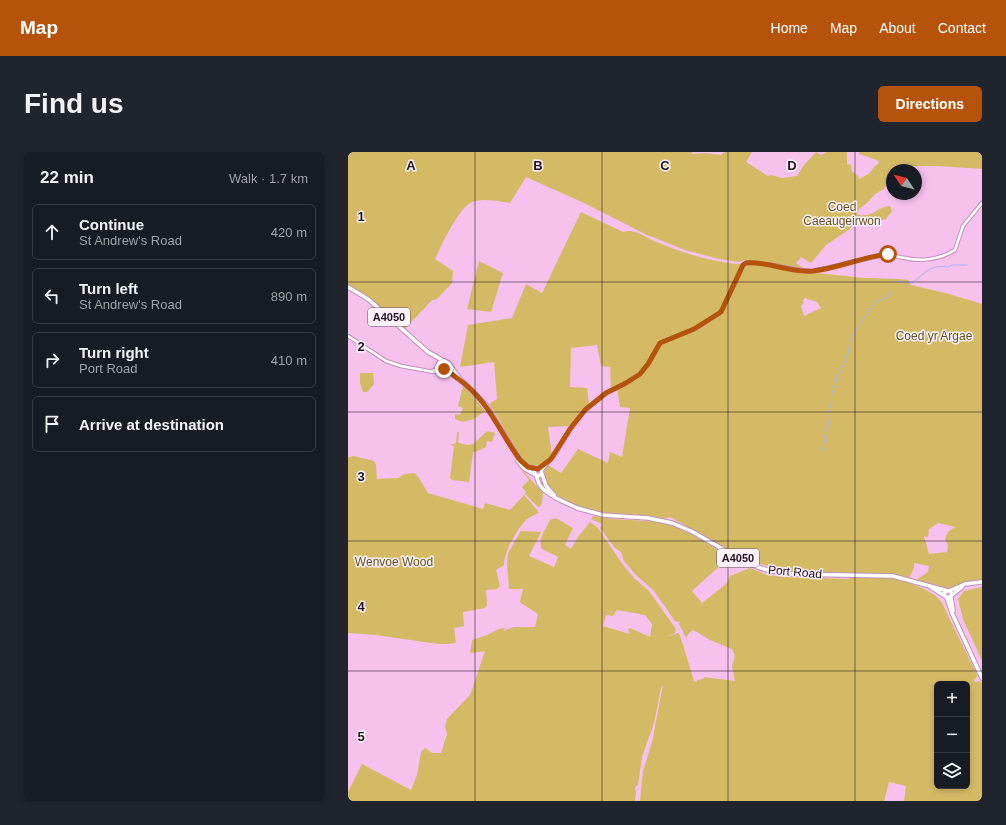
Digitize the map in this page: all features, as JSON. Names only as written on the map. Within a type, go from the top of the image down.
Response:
[{"type":"main road","name":"Port Road","points":[[348,287],[368,299],[428,352],[440,368],[449,371],[460,379]]},
{"type":"main road","name":"Port Road","points":[[428,352],[442,360],[446,360],[460,379],[486,405],[520,464],[525,469],[536,475],[539,484],[544,490],[577,508],[598,514],[653,519],[672,523],[692,531],[749,564],[771,572],[793,574],[893,576],[924,584],[949,594]]},
{"type":"main road","points":[[438,365],[442,360]]},
{"type":"main road","points":[[444,369],[448,366],[448,363]]},
{"type":"main road","name":"Port Road","points":[[510,446],[523,463],[528,467],[540,471],[548,488],[560,500]]},
{"type":"main road","points":[[536,475],[535,472],[540,471]]},
{"type":"main road","points":[[982,582],[957,586],[949,594],[954,616],[982,678]]},
{"type":"street","points":[[540,471],[549,461],[585,410],[606,393],[640,374],[648,364],[660,343],[694,329],[721,312],[743,265],[746,263],[802,271],[813,271],[888,254],[913,260],[929,260],[955,250],[963,226],[982,203]]},
{"type":"street","points":[[348,336],[386,361],[401,366],[433,371],[444,369]]},
{"type":"street","points":[[433,371],[438,365]]},
{"type":"green space","name":"Coed Caeaugeirwon","points":[[349,152],[692,152],[692,154],[706,153],[721,155],[725,152],[752,152],[746,162],[768,176],[771,175],[782,178],[797,176],[804,165],[816,152],[821,155],[827,152],[847,152],[847,165],[851,164],[852,172],[858,176],[859,179],[870,173],[879,161],[859,154],[859,152],[982,152],[982,169],[922,166],[922,164],[886,164],[886,185],[884,189],[875,194],[858,210],[857,214],[866,215],[881,208],[890,206],[892,211],[886,219],[873,223],[855,218],[850,229],[826,245],[811,263],[801,257],[796,263],[804,269],[745,260],[739,262],[719,259],[685,250],[647,235],[584,203],[526,177],[510,203],[481,200],[472,202],[462,211],[441,245],[435,259],[453,271],[452,283],[437,299],[432,300],[403,331],[373,304],[348,289]]},
{"type":"green space","points":[[581,212],[623,232],[634,232],[684,252],[707,259],[741,264],[741,266],[721,311],[696,327],[660,341],[643,369],[627,381],[611,388],[610,367],[601,366],[597,345],[571,348],[570,387],[587,388],[589,404],[579,413],[570,426],[548,427],[552,456],[542,464],[530,465],[518,455],[489,404],[497,399],[494,362],[460,367],[468,325],[512,318],[526,284],[542,293]]},
{"type":"green space","points":[[479,261],[503,273],[491,312],[467,309]]},
{"type":"green space","name":"Coed yr Argae","points":[[749,265],[758,265],[804,274],[817,273],[864,278],[908,280],[911,285],[982,304],[982,580],[947,588],[935,587],[916,580],[928,572],[929,566],[914,563],[914,568],[907,582],[931,592],[942,603],[977,675],[974,680],[975,682],[980,681],[982,684],[982,795],[980,801],[904,801],[906,786],[889,782],[884,801],[640,801],[643,771],[652,742],[663,685],[661,688],[654,723],[642,757],[638,785],[635,787],[635,801],[348,801],[348,792],[362,764],[411,790],[417,775],[421,752],[425,748],[432,753],[441,753],[447,734],[445,726],[447,719],[469,696],[472,690],[485,651],[470,653],[472,640],[499,629],[505,628],[503,631],[514,627],[535,627],[538,614],[521,603],[520,601],[523,589],[509,589],[507,564],[508,553],[521,531],[541,532],[529,556],[554,567],[558,557],[542,549],[541,546],[543,534],[550,520],[556,518],[573,528],[565,545],[571,549],[590,522],[598,528],[623,565],[634,578],[649,591],[676,629],[675,633],[666,637],[678,633],[680,635],[694,681],[697,682],[697,680],[703,679],[704,677],[735,681],[732,666],[735,656],[732,649],[710,640],[693,630],[686,638],[679,624],[680,622],[675,621],[654,591],[636,575],[624,561],[621,552],[615,548],[600,528],[602,524],[591,519],[593,516],[661,522],[691,534],[733,559],[731,561],[737,565],[732,568],[729,564],[724,562],[692,591],[702,603],[701,604],[727,583],[730,576],[750,568],[767,575],[783,577],[849,579],[849,574],[790,572],[745,560],[670,517],[664,519],[616,515],[583,509],[568,503],[555,494],[545,479],[544,471],[548,465],[561,473],[578,449],[608,463],[610,452],[622,457],[630,408],[620,407],[617,388],[631,382],[641,375],[663,342],[700,328],[722,314],[745,267]],"holes":[[[805,298],[817,302],[821,308],[804,316],[801,306],[804,303],[803,300]],[[938,523],[955,527],[948,532],[945,539],[948,546],[947,552],[929,554],[924,536],[928,537],[929,529]],[[617,610],[645,615],[652,624],[650,637],[630,628],[628,629],[630,634],[603,626],[606,615],[613,616]]]},
{"type":"green space","points":[[360,373],[373,373],[374,384],[367,392],[363,392],[360,383]]},
{"type":"green space","points":[[463,386],[485,411],[474,419],[462,422],[455,419],[455,414],[460,415],[463,408],[458,406]]},
{"type":"green space","points":[[488,431],[495,433],[492,442],[487,441],[486,447],[473,453],[469,482],[452,480],[450,478],[454,446],[450,445],[456,443],[457,432],[459,432],[458,443],[471,445]]},
{"type":"green space","name":"Wenvoe Wood","points":[[354,456],[374,461],[376,465],[377,479],[398,478],[404,474],[414,473],[417,475],[428,493],[483,509],[485,503],[510,510],[524,495],[538,511],[538,513],[523,523],[515,534],[506,553],[504,565],[496,570],[500,586],[497,589],[486,590],[487,605],[485,608],[463,612],[464,626],[454,628],[456,643],[438,644],[376,635],[348,633],[348,457]]},
{"type":"green space","points":[[516,463],[543,493],[540,507],[537,506],[525,494],[526,492],[522,487],[529,480]]},
{"type":"green space","points":[[982,587],[982,661],[963,619],[958,599],[964,591]]},
{"type":"waterway","points":[[893,283],[895,281],[912,283],[928,270],[937,267],[967,265]]},
{"type":"waterway","points":[[822,451],[825,439],[823,431],[829,426],[827,414],[831,406],[832,393],[837,375],[839,374],[848,354],[850,340],[875,302],[888,297],[891,292]]},
{"type":"route","points":[[444,369],[460,379],[486,405],[517,457],[528,467],[538,469],[551,459],[570,429],[585,410],[610,390],[626,383],[644,370],[660,343],[694,329],[717,316],[723,310],[743,265],[746,263],[748,262],[802,271],[813,271],[888,254]]}]
